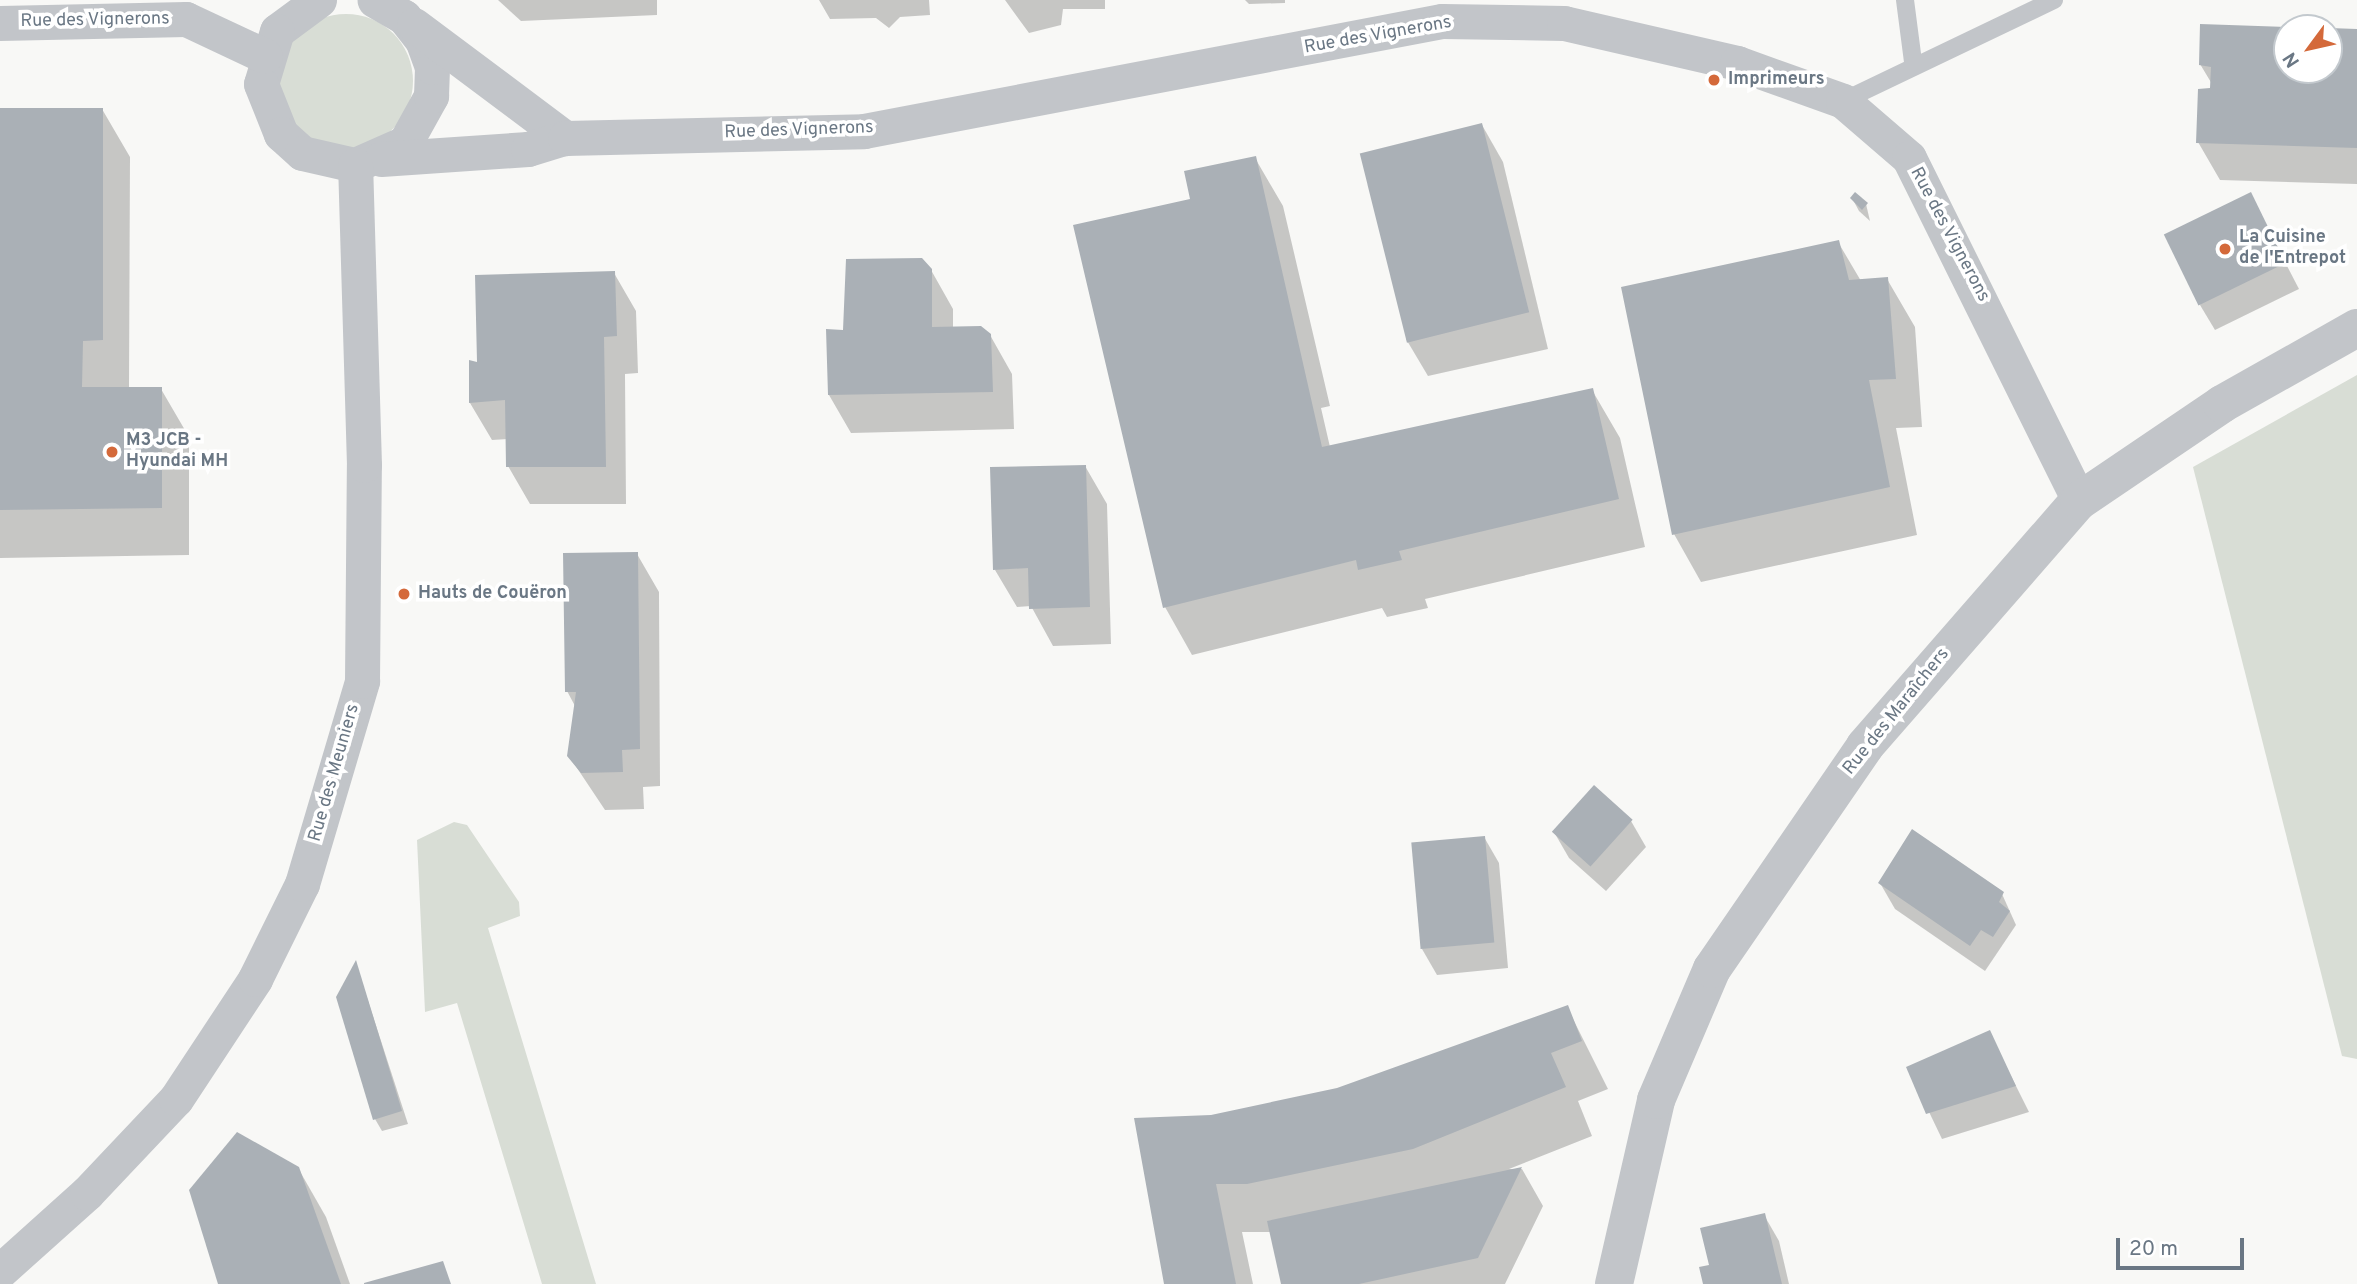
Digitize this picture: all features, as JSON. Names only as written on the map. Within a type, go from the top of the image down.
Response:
[{"type":"street","points":[[265,57],[277,31],[319,0]]},
{"type":"street","points":[[390,9],[565,138]]},
{"type":"street","points":[[368,162],[405,144],[431,96],[432,67],[422,40],[390,9]]},
{"type":"street","name":"Rue des Vignerons","points":[[0,23],[186,19],[265,57],[261,84],[281,134],[302,153],[368,162],[528,149],[565,138],[864,131],[1442,21],[1563,12],[1737,63],[1843,101],[1909,158],[2079,501]]},
{"type":"street","name":"Rue des Meuniers","points":[[0,1271],[87,1193],[176,1099],[255,979],[302,884],[362,681],[368,162]]},
{"type":"street","name":"Rue des Maraîchers","points":[[1614,1284],[1657,1100],[1712,969],[1865,746],[2079,501],[2222,404],[2357,328]]},
{"type":"lane","points":[[1905,0],[1913,62]]},
{"type":"lane","points":[[1843,101],[1913,62],[2054,0]]},
{"type":"shaded area","points":[[346,14],[372,19],[393,34],[408,55],[413,81],[408,107],[393,128],[372,143],[346,148],[320,143],[299,128],[284,107],[279,81],[284,55],[299,34],[320,19]]},
{"type":"shaded area","points":[[2357,375],[2357,1059],[2342,1056],[2193,467]]},
{"type":"shaded area","points":[[454,822],[467,825],[519,902],[520,916],[488,928],[596,1284],[542,1284],[457,1003],[425,1012],[417,840]]},
{"type":"building","points":[[2200,24],[2273,27],[2273,84],[2343,84],[2343,28],[2357,29],[2357,148],[2196,143],[2198,89],[2210,88],[2211,67],[2199,65]]},
{"type":"building","points":[[0,108],[103,108],[103,340],[83,341],[82,387],[162,387],[162,508],[0,510]]},
{"type":"building","points":[[1482,123],[1529,312],[1407,343],[1360,153]]},
{"type":"building","points":[[1256,156],[1322,447],[1593,388],[1619,499],[1399,551],[1402,560],[1358,570],[1356,560],[1163,608],[1073,225],[1190,199],[1184,171]]},
{"type":"building","points":[[1855,192],[1868,203],[1862,210],[1850,198]]},
{"type":"building","name":"La Cuisine de l'Entrepot","points":[[2251,192],[2286,263],[2198,306],[2164,235]]},
{"type":"building","points":[[1839,240],[1849,280],[1888,277],[1896,379],[1869,380],[1890,487],[1672,535],[1621,287]]},
{"type":"building","points":[[922,258],[932,269],[932,327],[981,326],[991,334],[993,392],[828,395],[826,329],[843,330],[846,259]]},
{"type":"building","points":[[615,271],[617,336],[604,337],[606,467],[506,467],[505,400],[469,403],[469,360],[477,362],[475,275]]},
{"type":"building","points":[[1086,465],[1090,607],[1029,609],[1028,568],[993,570],[990,467]]},
{"type":"building","points":[[638,552],[640,749],[622,750],[623,772],[581,773],[567,756],[576,692],[565,692],[563,553]]},
{"type":"building","points":[[1594,785],[1633,820],[1590,867],[1552,832]]},
{"type":"building","points":[[1912,829],[2004,892],[1999,902],[2010,911],[1993,937],[1981,930],[1970,946],[1878,883]]},
{"type":"building","points":[[1485,836],[1494,943],[1421,949],[1411,842]]},
{"type":"building","points":[[356,960],[402,1111],[373,1120],[336,997]]},
{"type":"building","points":[[1568,1005],[1582,1041],[1551,1053],[1566,1087],[1413,1149],[1247,1184],[1216,1184],[1236,1284],[1164,1284],[1134,1118],[1211,1115],[1337,1088]]},
{"type":"building","points":[[1990,1030],[2016,1086],[1926,1114],[1906,1067]]},
{"type":"building","points":[[237,1132],[299,1167],[341,1284],[218,1284],[189,1190]]},
{"type":"building","points":[[1522,1167],[1478,1258],[1359,1284],[1281,1284],[1267,1221]]},
{"type":"building","points":[[1765,1213],[1782,1284],[1703,1284],[1699,1267],[1709,1265],[1700,1228]]},
{"type":"building","points":[[443,1261],[451,1284],[364,1284],[364,1283]]},
{"type":"place","name":"Imprimeurs","points":[[1714,80]]},
{"type":"place","name":"La Cuisine de l'Entrepot","points":[[2225,249]]},
{"type":"place","name":"M3 JCB - Hyundai MH","points":[[112,452]]},
{"type":"place","name":"Hauts de Couëron","points":[[404,594]]}]
